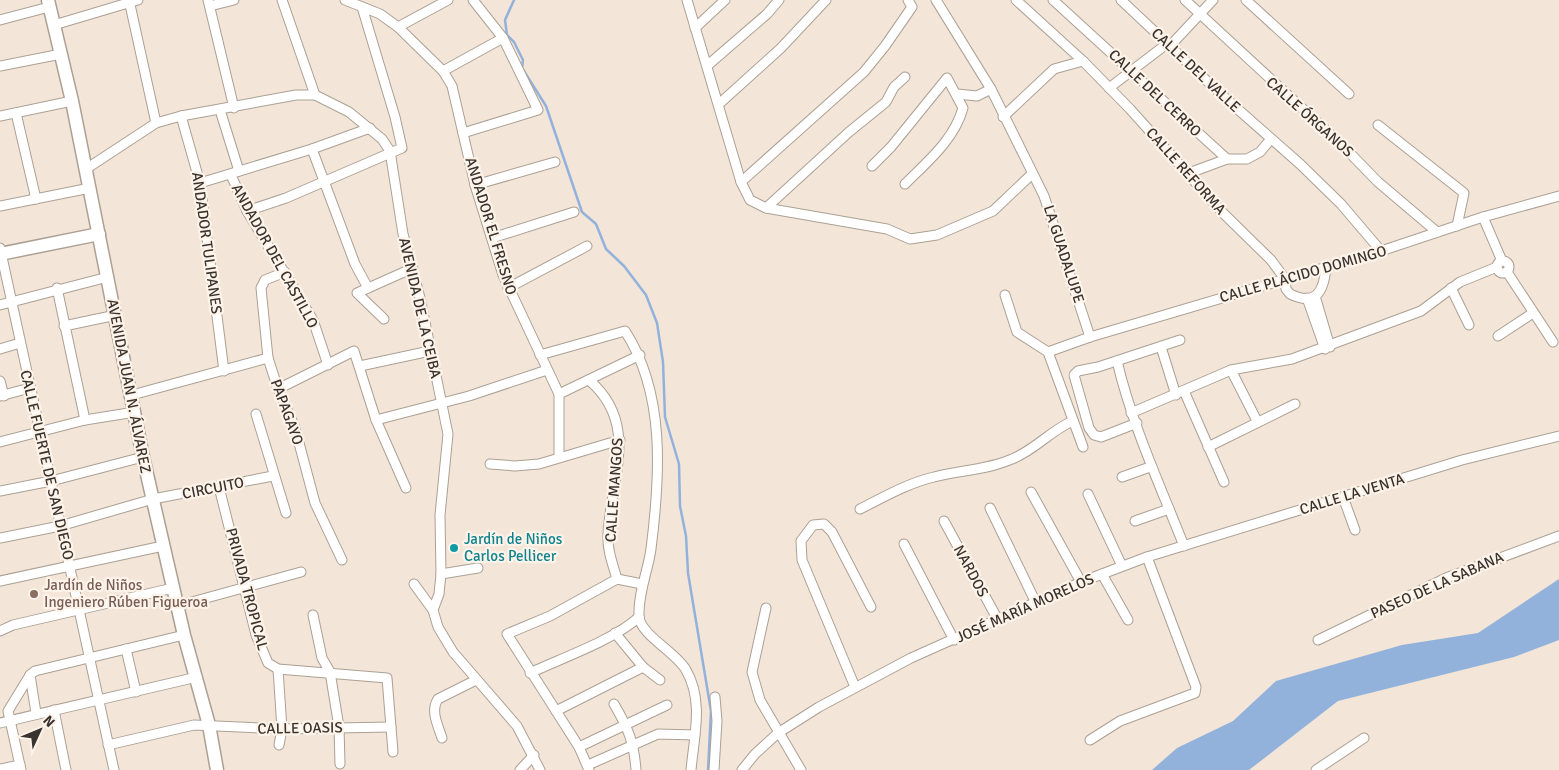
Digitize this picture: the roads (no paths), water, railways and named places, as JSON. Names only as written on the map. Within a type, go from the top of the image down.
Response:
[{"type":"main road","name":"AVENIDA JUAN N. ÁLVAREZ","points":[[49,4],[72,100],[143,457],[184,635],[209,725],[217,770]]},
{"type":"main road","points":[[0,252],[99,234]]},
{"type":"street","points":[[234,0],[209,3],[234,108]]},
{"type":"street","points":[[282,0],[315,95]]},
{"type":"street","name":"ANDADOR EL FRESNO","points":[[345,0],[380,14],[398,27],[443,71],[452,86],[475,185],[508,288],[559,394],[559,457]]},
{"type":"street","points":[[398,27],[448,0]]},
{"type":"street","points":[[463,133],[538,110],[495,25],[473,0]]},
{"type":"street","points":[[687,0],[708,65],[741,182],[750,200],[766,208],[887,229],[910,239],[937,235],[993,211],[1032,174]]},
{"type":"street","points":[[696,28],[726,0]]},
{"type":"street","points":[[708,65],[767,14],[779,0]]},
{"type":"street","points":[[719,104],[781,48],[826,0]]},
{"type":"street","name":"LA GUADALUPE","points":[[936,0],[991,89],[1003,118],[1044,196],[1090,337]]},
{"type":"street","name":"CALLE REFORMA","points":[[1016,0],[1083,61],[1189,173],[1222,212],[1270,260],[1285,279],[1286,289],[1290,294],[1311,297]]},
{"type":"street","name":"CALLE DEL CERRO","points":[[1053,0],[1227,159]]},
{"type":"street","name":"CALLE DEL VALLE","points":[[1121,0],[1341,204],[1381,251]]},
{"type":"street","name":"CALLE ÓRGANOS","points":[[1185,0],[1199,15],[1436,232]]},
{"type":"street","points":[[1109,88],[1169,45],[1213,0]]},
{"type":"street","points":[[1246,0],[1348,94]]},
{"type":"street","points":[[54,25],[132,1],[156,123]]},
{"type":"street","points":[[0,20],[49,4]]},
{"type":"street","points":[[741,182],[864,72],[885,46],[910,4]]},
{"type":"street","points":[[248,211],[286,198],[390,151],[402,148],[395,117],[362,6]]},
{"type":"street","points":[[443,71],[502,38]]},
{"type":"street","points":[[0,66],[61,54]]},
{"type":"street","points":[[1003,118],[1054,69],[1083,61]]},
{"type":"street","points":[[766,208],[849,132],[886,102],[894,86],[905,77]]},
{"type":"street","points":[[872,166],[891,147],[947,78],[963,108],[958,125],[938,152],[906,184]]},
{"type":"street","points":[[957,94],[977,96],[991,89]]},
{"type":"street","points":[[86,169],[156,123],[181,116],[234,108],[296,95],[315,95],[349,112],[382,139],[390,151]]},
{"type":"street","points":[[0,116],[72,100]]},
{"type":"street","name":"ANDADOR DEL CASTILLO","points":[[220,110],[235,173],[248,211],[313,320],[328,365]]},
{"type":"street","points":[[16,113],[36,199]]},
{"type":"street","name":"ANDADOR TULIPANES","points":[[181,116],[200,183],[224,371]]},
{"type":"street","points":[[1378,124],[1464,193],[1457,226]]},
{"type":"street","points":[[200,183],[312,149],[370,128]]},
{"type":"street","points":[[1189,173],[1227,159],[1241,160],[1253,157],[1271,139]]},
{"type":"street","points":[[312,149],[355,264],[368,288]]},
{"type":"street","name":"AVENIDA DE LA CEIBA","points":[[390,151],[403,234],[413,268],[448,434],[440,515],[442,574],[439,594],[433,610]]},
{"type":"street","points":[[475,185],[555,162]]},
{"type":"street","points":[[0,206],[90,188]]},
{"type":"street","name":"CALLE PLÁCIDO DOMINGO","points":[[1048,352],[1090,337],[1381,251],[1483,217],[1559,196]]},
{"type":"street","points":[[492,238],[574,212]]},
{"type":"street","points":[[1483,217],[1501,272],[1507,272],[1553,342]]},
{"type":"street","points":[[508,288],[587,246]]},
{"type":"street","name":"CALLE FUERTE DE SAN DIEGO","points":[[0,252],[13,302],[20,343],[114,770]]},
{"type":"street","points":[[1131,413],[1231,370],[1292,359],[1328,348],[1421,311],[1460,282],[1499,264]]},
{"type":"street","points":[[1326,267],[1323,288],[1311,297],[1328,348]]},
{"type":"street","points":[[384,319],[357,293],[413,268]]},
{"type":"street","name":"PAPAGAYO","points":[[285,272],[265,280],[261,288],[268,358],[278,389],[295,428],[314,503],[342,560]]},
{"type":"street","points":[[0,305],[57,288],[108,277]]},
{"type":"street","points":[[57,288],[85,420]]},
{"type":"street","points":[[1451,288],[1469,325]]},
{"type":"street","points":[[1005,295],[1017,332],[1048,352],[1083,447]]},
{"type":"street","points":[[1498,336],[1533,313]]},
{"type":"street","points":[[64,326],[116,316]]},
{"type":"street","points":[[540,355],[625,331],[640,355],[655,416],[658,440],[651,550],[642,584],[639,617],[645,630],[667,649],[687,671],[698,712],[691,770]]},
{"type":"street","points":[[1137,424],[1101,437],[1094,435],[1089,428],[1074,374],[1078,371],[1117,361],[1180,340]]},
{"type":"street","points":[[0,349],[20,343]]},
{"type":"street","points":[[1161,347],[1180,393],[1208,446],[1224,482]]},
{"type":"street","points":[[278,389],[354,351],[376,420],[406,488]]},
{"type":"street","points":[[360,366],[430,351]]},
{"type":"street","points":[[559,394],[640,355]]},
{"type":"street","points":[[132,395],[268,358]]},
{"type":"street","points":[[1117,361],[1131,413],[1137,424],[1150,467],[1184,546]]},
{"type":"street","points":[[376,420],[442,404],[547,370]]},
{"type":"street","points":[[1231,370],[1257,421]]},
{"type":"street","name":"CALLE MANGOS","points":[[589,380],[603,392],[616,424],[620,440],[618,476],[611,508],[608,536],[610,554],[617,579]]},
{"type":"street","points":[[0,381],[2,396],[30,388]]},
{"type":"street","points":[[1208,446],[1295,404]]},
{"type":"street","points":[[0,442],[85,420],[135,412]]},
{"type":"street","points":[[256,414],[273,476],[286,514]]},
{"type":"street","points":[[860,509],[904,488],[934,477],[975,470],[1012,460],[1035,447],[1060,426],[1073,421]]},
{"type":"street","name":"CALLE LA VENTA","points":[[1147,557],[1462,460],[1559,436]]},
{"type":"street","points":[[490,464],[526,466],[620,440]]},
{"type":"street","points":[[0,491],[50,481],[143,457]]},
{"type":"street","points":[[1122,477],[1150,467]]},
{"type":"street","name":"CIRCUITO","points":[[0,538],[60,526],[153,498],[273,476]]},
{"type":"street","name":"PRIVADA TROPICAL","points":[[219,487],[256,635],[268,663],[278,669],[282,729],[279,745]]},
{"type":"street","points":[[1031,492],[1081,582]]},
{"type":"street","points":[[1088,494],[1122,566]]},
{"type":"street","points":[[1344,497],[1355,530]]},
{"type":"street","points":[[990,508],[1036,602]]},
{"type":"street","points":[[1135,521],[1169,509]]},
{"type":"street","name":"NARDOS","points":[[944,521],[998,620]]},
{"type":"street","points":[[855,687],[802,560],[802,541],[813,525],[824,524],[832,532],[871,607]]},
{"type":"street","name":"PASEO DE LA SABANA","points":[[1318,640],[1446,578],[1559,536]]},
{"type":"street","points":[[904,544],[954,640]]},
{"type":"street","points":[[0,581],[163,546]]},
{"type":"street","points":[[1090,740],[1120,721],[1195,693],[1196,687],[1147,557]]},
{"type":"street","name":"JOSÉ MARÍA MORELOS","points":[[742,770],[755,754],[778,733],[818,707],[855,687],[904,662],[1036,602],[1081,582],[1147,557]]},
{"type":"street","points":[[442,574],[478,568]]},
{"type":"street","points":[[178,606],[301,572]]},
{"type":"street","points":[[1102,574],[1128,620]]},
{"type":"street","points":[[642,584],[617,579],[550,616],[507,634],[578,747],[588,768],[658,734],[694,735]]},
{"type":"street","points":[[414,584],[433,610],[438,627],[453,652],[517,726],[534,755],[540,770]]},
{"type":"street","points":[[0,631],[13,625],[173,588]]},
{"type":"street","points":[[766,608],[752,672],[760,700],[778,733],[802,770]]},
{"type":"street","points":[[313,615],[322,658],[330,672],[339,727],[340,764]]},
{"type":"street","points":[[530,673],[615,634],[631,625],[639,617]]},
{"type":"street","points":[[615,634],[643,667],[660,680]]},
{"type":"street","points":[[0,769],[21,767],[8,711],[30,675],[35,671],[184,635]]},
{"type":"street","points":[[126,650],[136,692]]},
{"type":"street","points":[[556,711],[643,667]]},
{"type":"street","points":[[278,669],[387,678],[393,752]]},
{"type":"street","points":[[30,675],[36,713]]},
{"type":"street","points":[[0,723],[36,713],[98,702],[197,677]]},
{"type":"street","points":[[442,738],[434,710],[438,699],[476,680]]},
{"type":"street","points":[[714,770],[715,697]]},
{"type":"street","points":[[614,704],[626,725],[634,745],[636,770]]},
{"type":"street","points":[[578,747],[667,705]]},
{"type":"street","points":[[54,710],[66,770]]},
{"type":"street","name":"CALLE OASIS","points":[[108,744],[175,729],[209,725],[225,728],[282,729],[391,727]]},
{"type":"street","points":[[1316,770],[1364,738]]},
{"type":"street","points":[[520,770],[534,755]]},
{"type":"water","points":[[1559,579],[1559,640],[1514,657],[1338,701],[1249,770],[1152,770],[1177,748],[1233,721],[1276,681],[1402,645],[1478,633]]},
{"type":"waterway","points":[[514,0],[505,20],[507,35],[514,42],[523,60],[522,68],[546,106],[582,212],[596,224],[606,249],[624,266],[646,295],[657,323],[663,362],[665,417],[679,464],[680,506],[686,536],[688,573],[711,711],[708,770]]},
{"type":"place","name":"Jardín de Niños Carlos Pellicer","points":[[454,548]]},
{"type":"place","name":"Jardín de Niños Ingeniero Rúben Figueroa","points":[[34,594]]}]
